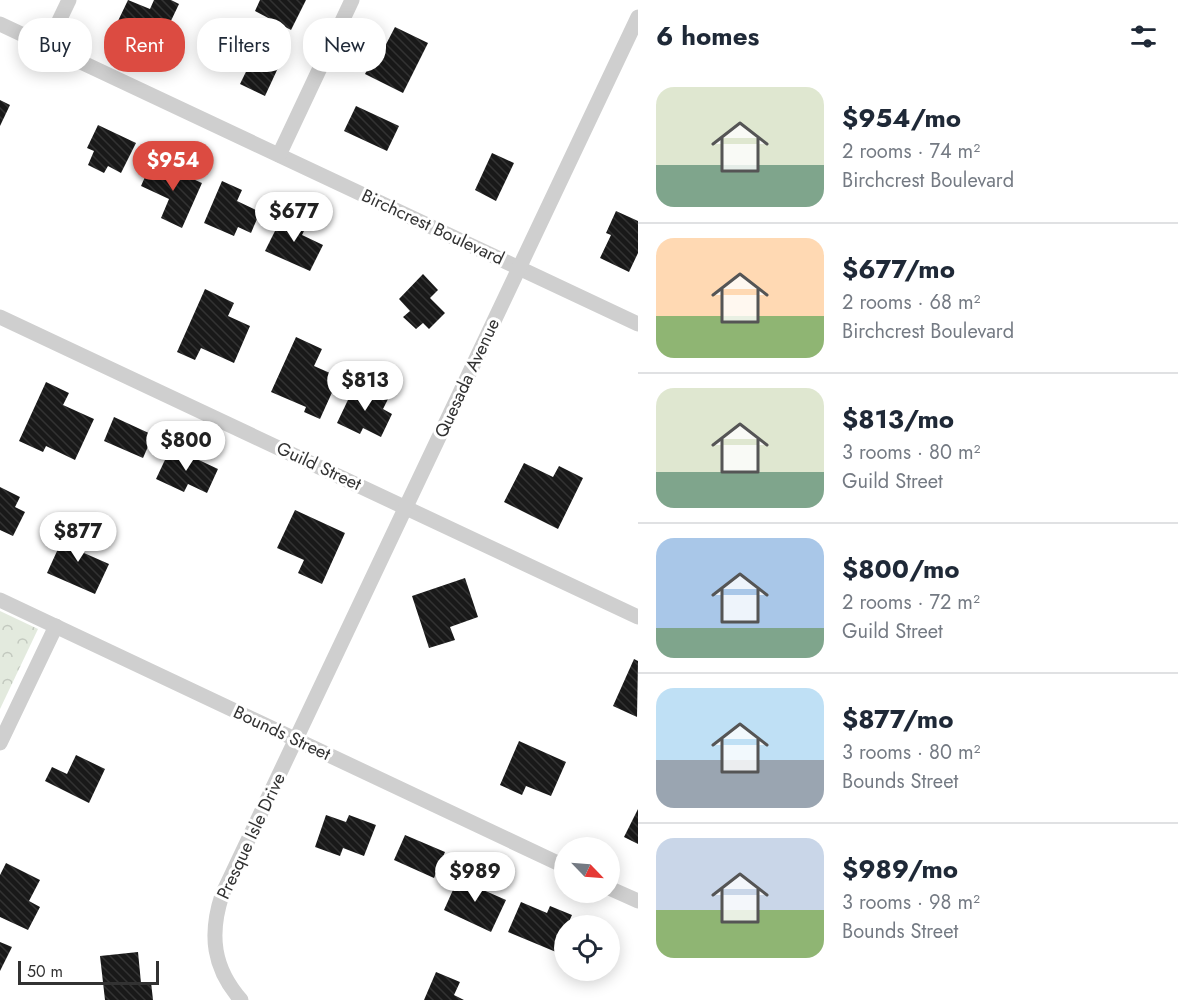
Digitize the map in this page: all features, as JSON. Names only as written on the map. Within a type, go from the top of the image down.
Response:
[{"type":"street","points":[[60,18],[69,0]]},
{"type":"street","points":[[279,155],[352,0]]},
{"type":"street","name":"Quesada Avenue","points":[[296,739],[638,17]]},
{"type":"street","name":"Birchcrest Boulevard","points":[[0,24],[18,32]]},
{"type":"street","name":"Birchcrest Boulevard","points":[[92,67],[638,324]]},
{"type":"street","name":"Guild Street","points":[[0,317],[638,617]]},
{"type":"street","name":"Bounds Street","points":[[0,600],[554,861]]},
{"type":"street","points":[[0,743],[56,626]]},
{"type":"street","name":"Presque Isle Drive","points":[[241,1000],[230,987],[219,966],[213,942],[215,917],[222,895],[296,739]]},
{"type":"street","points":[[620,893],[638,902]]},
{"type":"green space","points":[[0,611],[38,629],[0,709]]},
{"type":"building","points":[[128,0],[150,9],[154,0],[171,0],[179,4],[172,18],[119,18]]},
{"type":"building","points":[[260,0],[306,0],[291,30],[291,18],[268,18],[255,11]]},
{"type":"building","points":[[395,27],[428,43],[403,93],[365,74],[366,72],[386,72],[386,44]]},
{"type":"building","points":[[246,72],[276,72],[265,96],[240,84]]},
{"type":"building","points":[[0,100],[10,105],[0,126]]},
{"type":"building","points":[[356,106],[399,126],[387,151],[344,131]]},
{"type":"building","points":[[98,125],[136,143],[121,173],[108,166],[104,173],[88,165],[94,151],[87,148]]},
{"type":"building","points":[[492,153],[514,163],[496,201],[475,190]]},
{"type":"building","points":[[152,161],[202,183],[182,228],[161,218],[169,199],[141,186]]},
{"type":"building","points":[[222,181],[242,190],[237,201],[260,212],[251,233],[238,227],[234,236],[204,223]]},
{"type":"building","points":[[285,211],[308,223],[302,235],[323,245],[310,271],[265,251]]},
{"type":"building","points":[[616,211],[638,221],[638,253],[629,272],[600,258],[611,235],[606,233]]},
{"type":"building","points":[[423,274],[438,290],[430,298],[445,313],[429,329],[423,323],[416,329],[403,317],[410,311],[399,299]]},
{"type":"building","points":[[205,289],[234,303],[228,316],[250,326],[234,363],[201,348],[195,360],[177,352]]},
{"type":"building","points":[[296,337],[322,349],[314,366],[339,377],[320,419],[304,412],[306,407],[271,392]]},
{"type":"building","points":[[46,382],[69,393],[63,405],[94,419],[75,460],[46,446],[43,452],[19,441]]},
{"type":"building","points":[[356,383],[388,399],[383,409],[392,414],[381,437],[363,428],[360,434],[337,423]]},
{"type":"building","points":[[114,417],[153,435],[143,458],[104,441]]},
{"type":"building","points":[[171,447],[218,469],[207,493],[188,484],[184,492],[156,479]]},
{"type":"building","points":[[524,463],[553,477],[559,466],[583,478],[558,529],[504,502]]},
{"type":"building","points":[[0,487],[20,497],[15,507],[25,512],[13,536],[0,530]]},
{"type":"building","points":[[295,510],[345,533],[322,584],[298,573],[304,560],[277,548]]},
{"type":"building","points":[[68,527],[91,537],[84,553],[109,564],[95,594],[47,573]]},
{"type":"building","points":[[465,578],[478,617],[450,627],[455,640],[429,648],[412,596]]},
{"type":"building","points":[[634,659],[638,661],[637,717],[613,706]]},
{"type":"building","points":[[519,741],[566,762],[551,796],[526,786],[522,795],[500,785]]},
{"type":"building","points":[[76,755],[105,769],[89,803],[45,781],[52,767],[67,774]]},
{"type":"building","points":[[638,809],[638,844],[624,837]]},
{"type":"building","points":[[326,815],[346,822],[349,815],[376,825],[364,856],[343,848],[340,856],[315,847]]},
{"type":"building","points":[[405,835],[445,852],[434,878],[394,860]]},
{"type":"building","points":[[6,863],[40,880],[29,901],[40,907],[28,930],[0,917],[0,875]]},
{"type":"building","points":[[461,872],[484,882],[481,889],[506,900],[491,932],[444,910]]},
{"type":"building","points":[[521,902],[547,913],[550,906],[572,915],[554,915],[554,951],[508,932]]},
{"type":"building","points":[[0,942],[12,947],[0,971]]},
{"type":"building","points":[[138,952],[141,983],[151,982],[153,1000],[105,1000],[100,956]]},
{"type":"building","points":[[436,972],[460,982],[454,995],[464,1000],[424,1000]]}]
